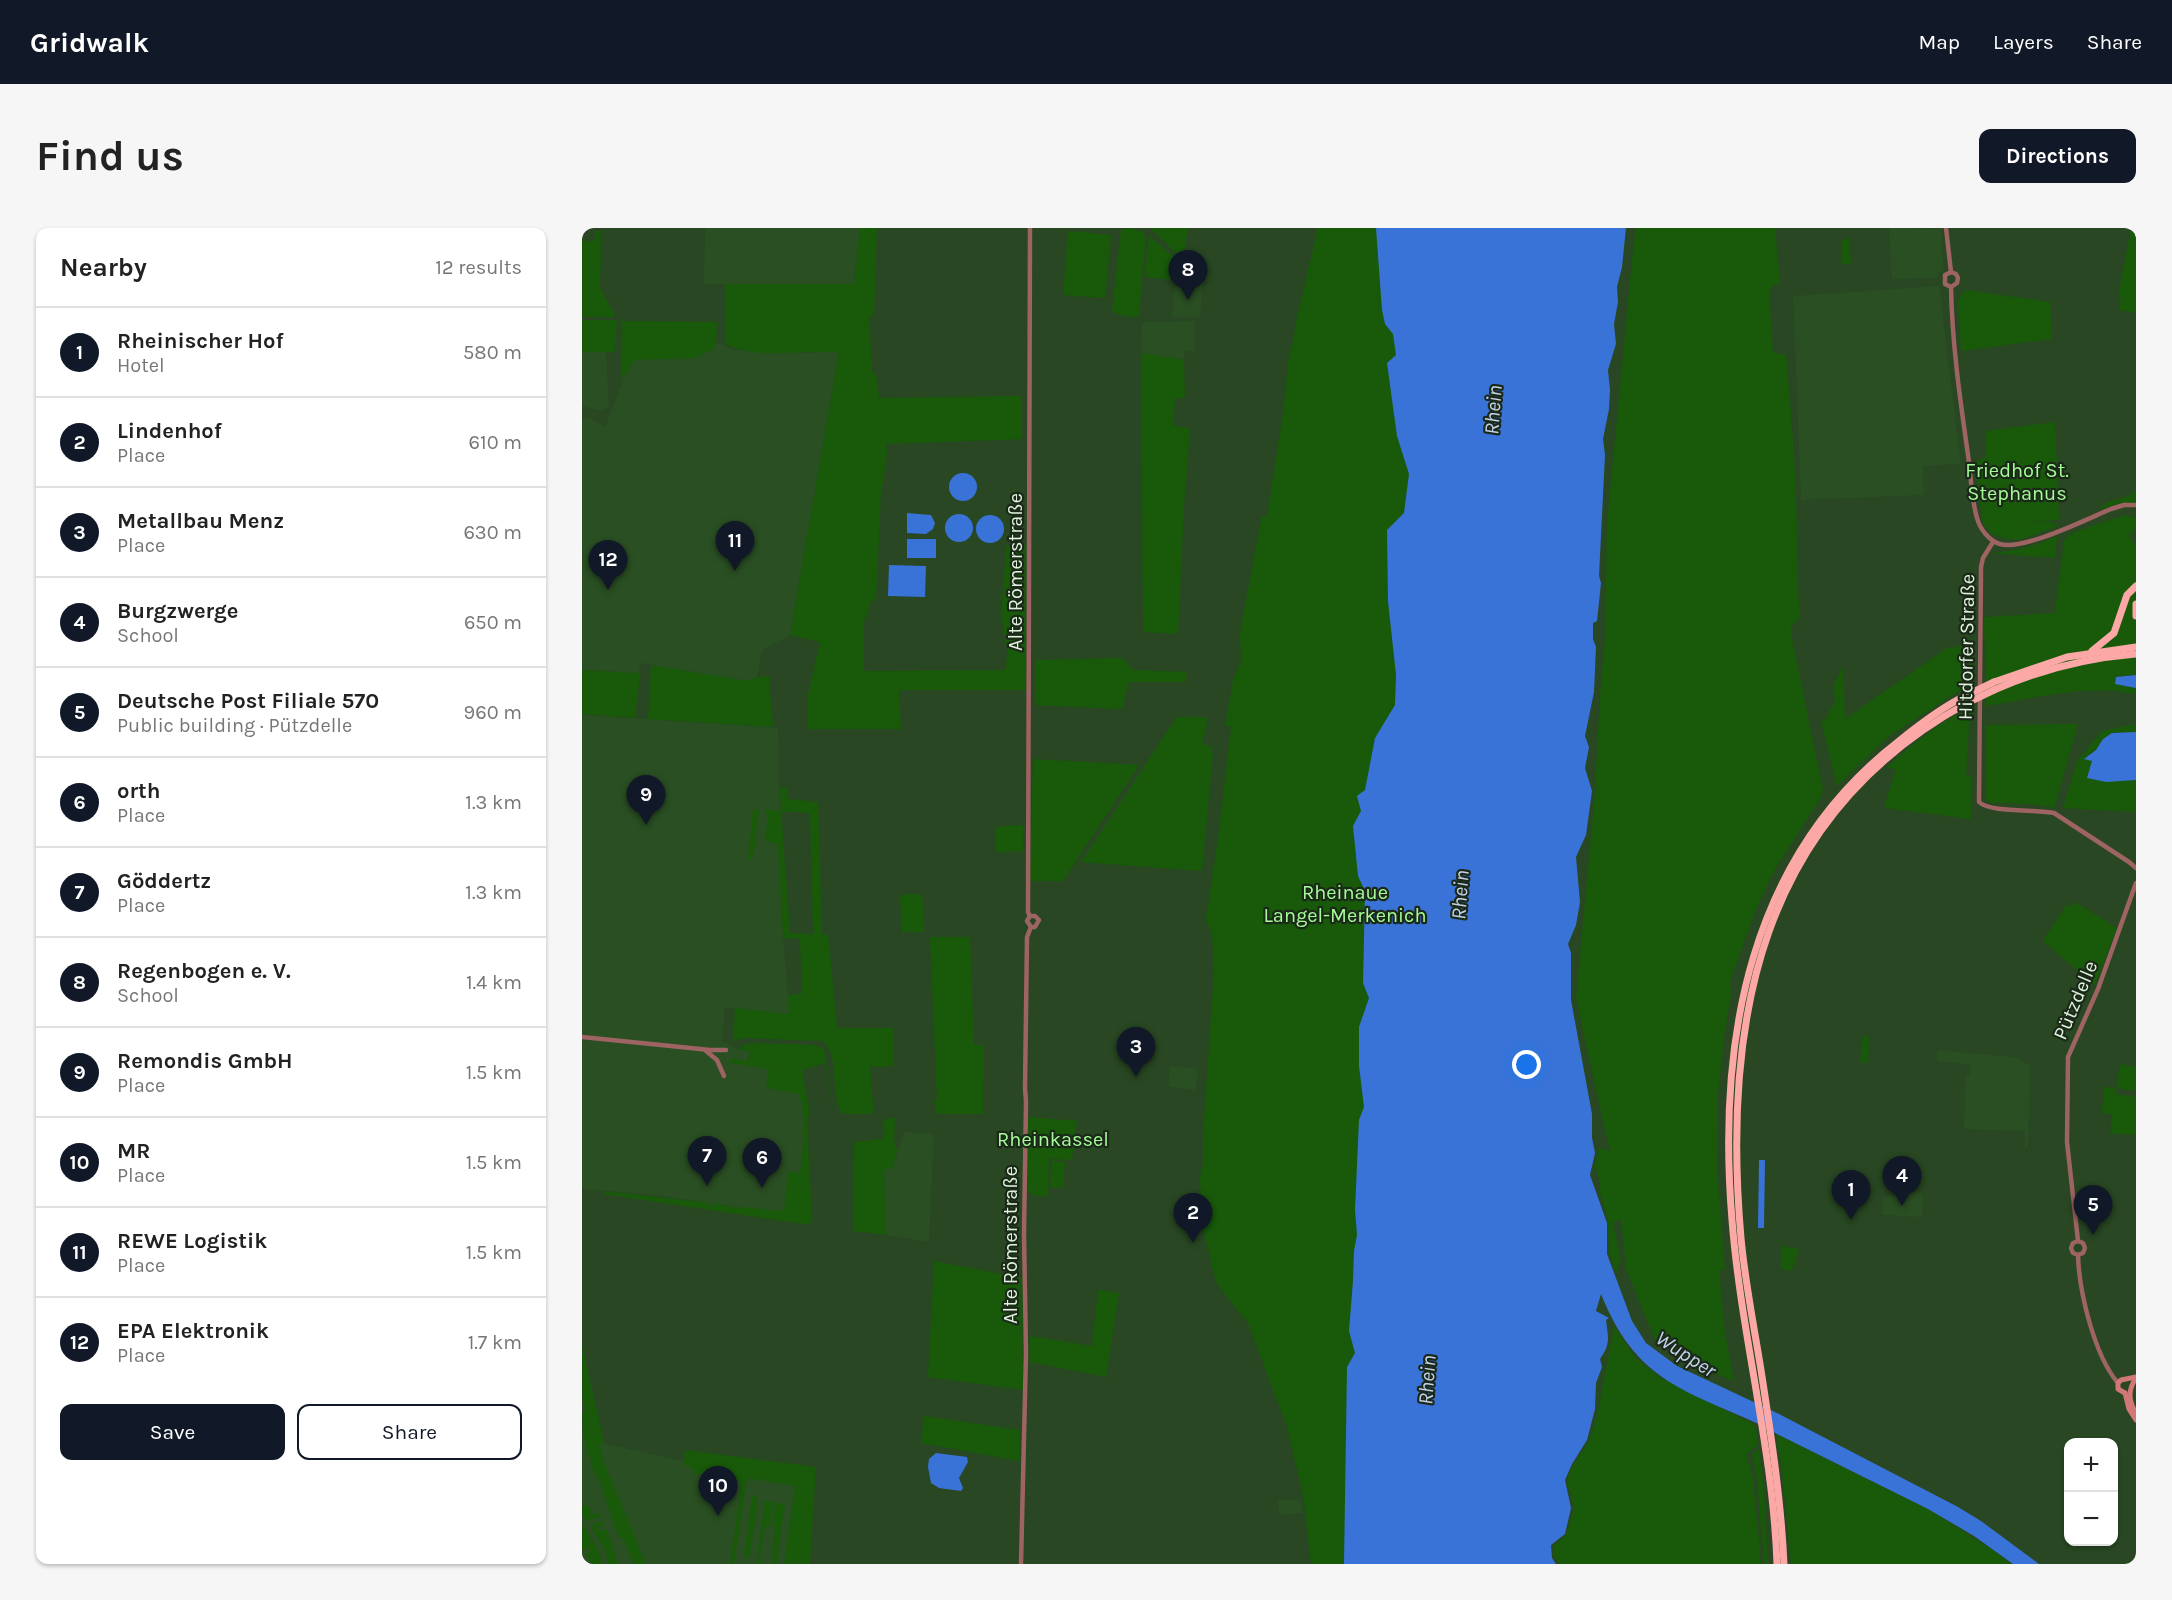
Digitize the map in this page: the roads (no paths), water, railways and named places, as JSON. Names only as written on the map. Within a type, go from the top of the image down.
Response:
[{"type":"highway","points":[[2088,653],[2104,643],[2114,633],[2127,596],[2136,586]]},
{"type":"highway","points":[[2136,604],[2136,616]]},
{"type":"highway","points":[[1784,1564],[1761,1371],[1741,1239],[1736,1110],[1749,999],[1759,959],[1784,893],[1807,852],[1833,815],[1892,755],[1938,720],[1994,686],[2047,663],[2088,653],[2136,647]]},
{"type":"highway","points":[[1777,1564],[1772,1470],[1753,1368],[1732,1221],[1729,1106],[1739,1012],[1755,945],[1786,873],[1833,804],[1864,770],[1933,714],[1966,695],[2058,667],[2100,658],[2136,654]]},
{"type":"main road","points":[[2136,1377],[2125,1382],[2119,1390],[2127,1393],[2136,1413]]},
{"type":"main road","points":[[2125,1382],[2129,1409],[2136,1420]]},
{"type":"street","name":"Alte Römerstraße","points":[[1021,1564],[1026,1353],[1024,1233],[1026,1101],[1024,1088],[1027,937],[1030,927],[1027,923],[1030,916],[1028,900],[1030,228]]},
{"type":"street","points":[[1946,228],[1951,272]]},
{"type":"street","points":[[1951,272],[1958,278],[1958,283],[1951,287]]},
{"type":"street","points":[[1951,272],[1945,275],[1944,280],[1951,287]]},
{"type":"street","points":[[1951,287],[1958,380],[1974,501],[1977,520],[1985,534],[1993,542],[2015,546],[2111,509],[2136,505]]},
{"type":"street","name":"Hitdorfer Straße","points":[[1993,542],[1983,558],[1981,567],[1978,802],[1987,807],[2041,810],[2054,813],[2129,861],[2136,868]]},
{"type":"street","name":"Pützdelle","points":[[2078,1241],[2067,1142],[2068,1057],[2098,989],[2136,883]]},
{"type":"street","name":"Alte Römerstraße","points":[[1030,916],[1035,916],[1039,920],[1037,926],[1030,927]]},
{"type":"street","points":[[582,1036],[726,1050]]},
{"type":"street","points":[[704,1049],[717,1060],[724,1076]]},
{"type":"street","points":[[2078,1241],[2084,1244],[2085,1248],[2083,1253],[2078,1255],[2073,1253],[2071,1248],[2073,1243],[2078,1241]]},
{"type":"street","points":[[2078,1255],[2080,1278],[2091,1326],[2113,1374],[2125,1382]]},
{"type":"water","name":"Rhein","points":[[1376,228],[1626,228],[1622,267],[1617,287],[1618,302],[1614,324],[1616,344],[1608,370],[1609,409],[1603,439],[1605,455],[1599,576],[1601,583],[1597,621],[1593,623],[1593,639],[1596,647],[1594,692],[1585,736],[1589,747],[1585,768],[1592,791],[1586,835],[1576,857],[1580,902],[1576,925],[1568,944],[1571,953],[1571,1000],[1592,1114],[1592,1138],[1595,1153],[1590,1175],[1607,1223],[1607,1254],[1632,1321],[1646,1343],[1677,1366],[1775,1412],[1958,1507],[2039,1564],[2013,1564],[1974,1536],[1928,1509],[1669,1381],[1653,1370],[1626,1342],[1601,1294],[1596,1311],[1609,1318],[1606,1320],[1607,1345],[1600,1359],[1602,1367],[1596,1383],[1595,1409],[1587,1440],[1565,1480],[1571,1508],[1565,1534],[1551,1545],[1552,1558],[1556,1564],[1344,1564],[1347,1367],[1355,1353],[1349,1331],[1357,1235],[1355,1210],[1359,1120],[1364,1107],[1359,1066],[1359,1027],[1369,998],[1363,983],[1365,891],[1358,876],[1353,826],[1361,811],[1357,796],[1365,790],[1375,738],[1395,705],[1396,675],[1388,601],[1387,530],[1404,513],[1409,474],[1397,436],[1387,363],[1396,355],[1393,334],[1385,324],[1382,310]]},
{"type":"water","points":[[963,473],[973,477],[977,487],[973,497],[963,501],[953,497],[949,487],[953,477]]},
{"type":"water","points":[[907,513],[931,515],[935,523],[933,529],[926,534],[907,533]]},
{"type":"water","points":[[959,514],[969,518],[973,528],[969,538],[959,542],[949,538],[945,528],[949,518]]},
{"type":"water","points":[[990,515],[1000,519],[1004,529],[1000,539],[990,543],[980,539],[976,529],[980,519]]},
{"type":"water","points":[[907,539],[936,539],[936,558],[907,558]]},
{"type":"water","points":[[889,565],[926,566],[925,597],[888,596]]},
{"type":"water","points":[[2136,675],[2136,688],[2115,684],[2116,677]]},
{"type":"water","points":[[2136,732],[2136,780],[2106,782],[2087,778],[2092,761],[2084,759],[2096,750],[2103,739],[2112,733]]},
{"type":"water","points":[[1759,1160],[1765,1160],[1764,1228],[1758,1228]]},
{"type":"water","points":[[936,1453],[967,1457],[968,1462],[959,1478],[963,1488],[961,1491],[939,1488],[931,1483],[929,1459]]},
{"type":"place","name":"Regenbogen e. V.","points":[[1188,300]]},
{"type":"place","name":"REWE Logistik","points":[[735,571]]},
{"type":"place","name":"EPA Elektronik","points":[[608,590]]},
{"type":"place","name":"Remondis GmbH","points":[[646,825]]},
{"type":"place","name":"Metallbau Menz","points":[[1136,1077]]},
{"type":"place","name":"Göddertz","points":[[707,1186]]},
{"type":"place","name":"orth","points":[[762,1188]]},
{"type":"place","name":"Burgzwerge","points":[[1902,1206]]},
{"type":"place","name":"Rheinischer Hof","points":[[1851,1220]]},
{"type":"place","name":"Deutsche Post Filiale 570","points":[[2093,1235]]},
{"type":"place","name":"Lindenhof","points":[[1193,1243]]},
{"type":"place","name":"MR","points":[[718,1516]]},
{"type":"park label","name":"Friedhof St. Stephanus","points":[[2017,482]]},
{"type":"park label","name":"Rheinaue Langel-Merkenich","points":[[1345,904]]},
{"type":"park label","name":"Rheinkassel","points":[[1053,1139]]},
{"type":"water label","name":"Wupper","points":[[1686,1354]]}]
